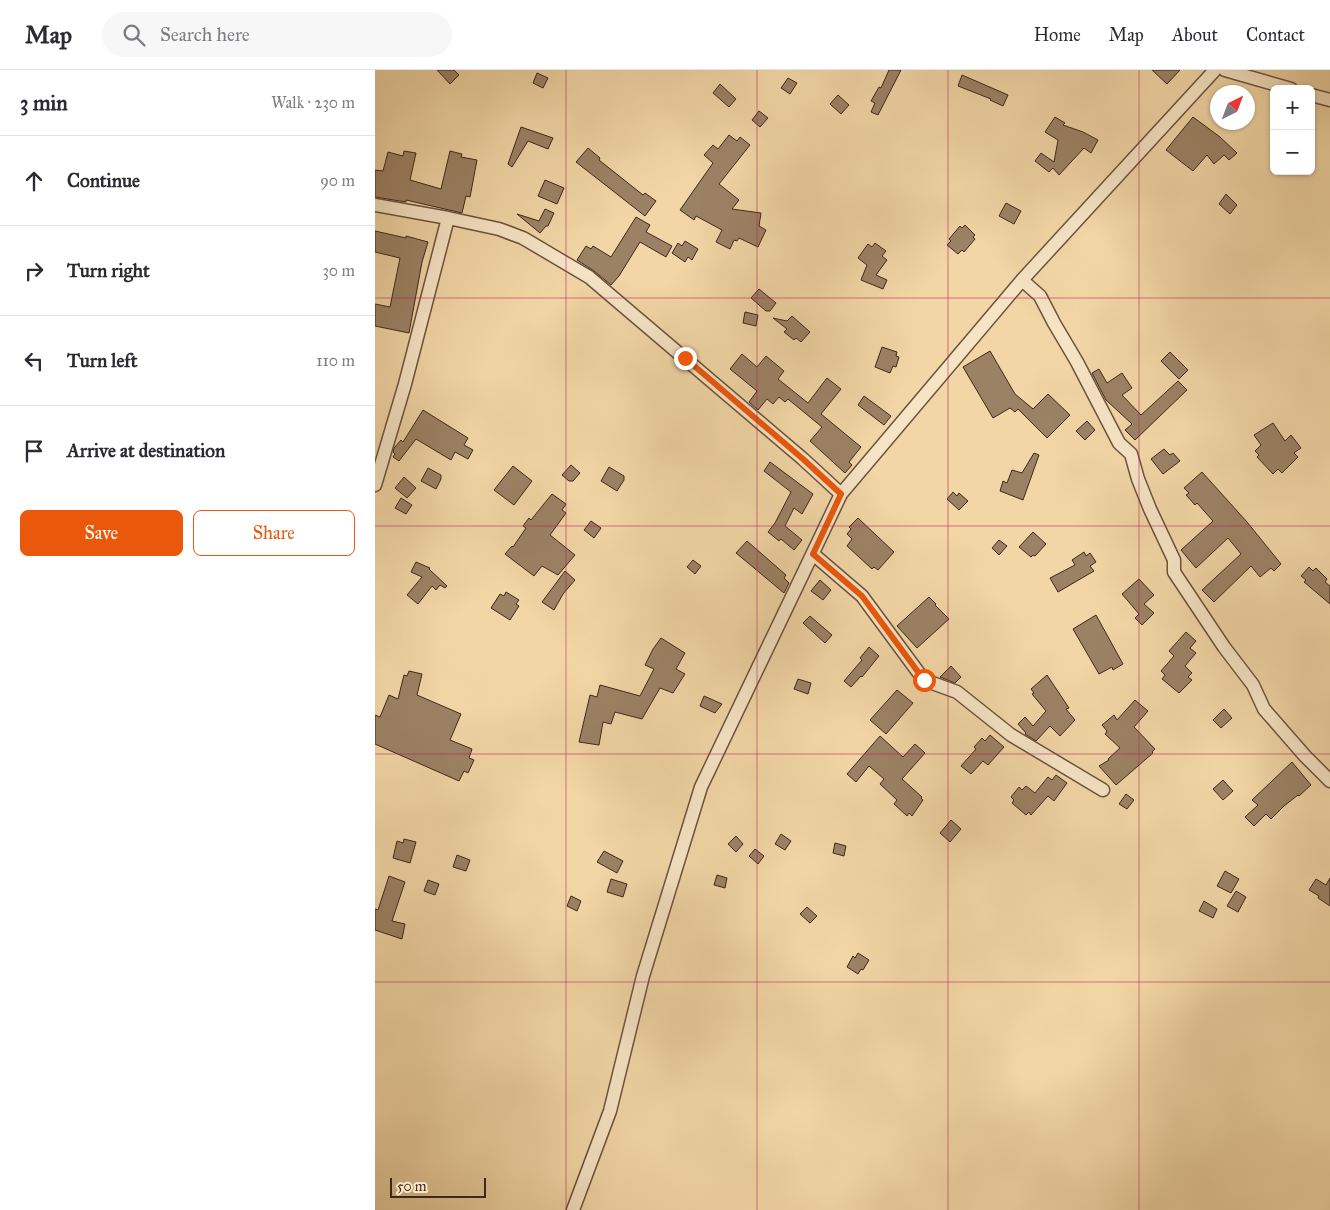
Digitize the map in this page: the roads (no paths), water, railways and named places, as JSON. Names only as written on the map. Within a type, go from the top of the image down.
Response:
[{"type":"street","points":[[573,1210],[611,1111],[643,976],[701,787],[841,494],[1022,280],[1215,70]]},
{"type":"street","points":[[1225,70],[1277,85]]},
{"type":"street","points":[[1315,95],[1330,100]]},
{"type":"street","points":[[375,206],[448,218],[499,229],[523,238],[589,278],[796,453],[841,494]]},
{"type":"street","points":[[375,485],[405,384],[448,218]]},
{"type":"street","points":[[1022,280],[1040,296],[1119,443],[1131,454],[1150,509],[1174,560],[1174,572],[1224,647],[1253,685],[1264,709],[1305,756],[1330,781]]},
{"type":"street","points":[[813,554],[862,596],[924,680],[957,692],[1011,735],[1103,790]]}]
